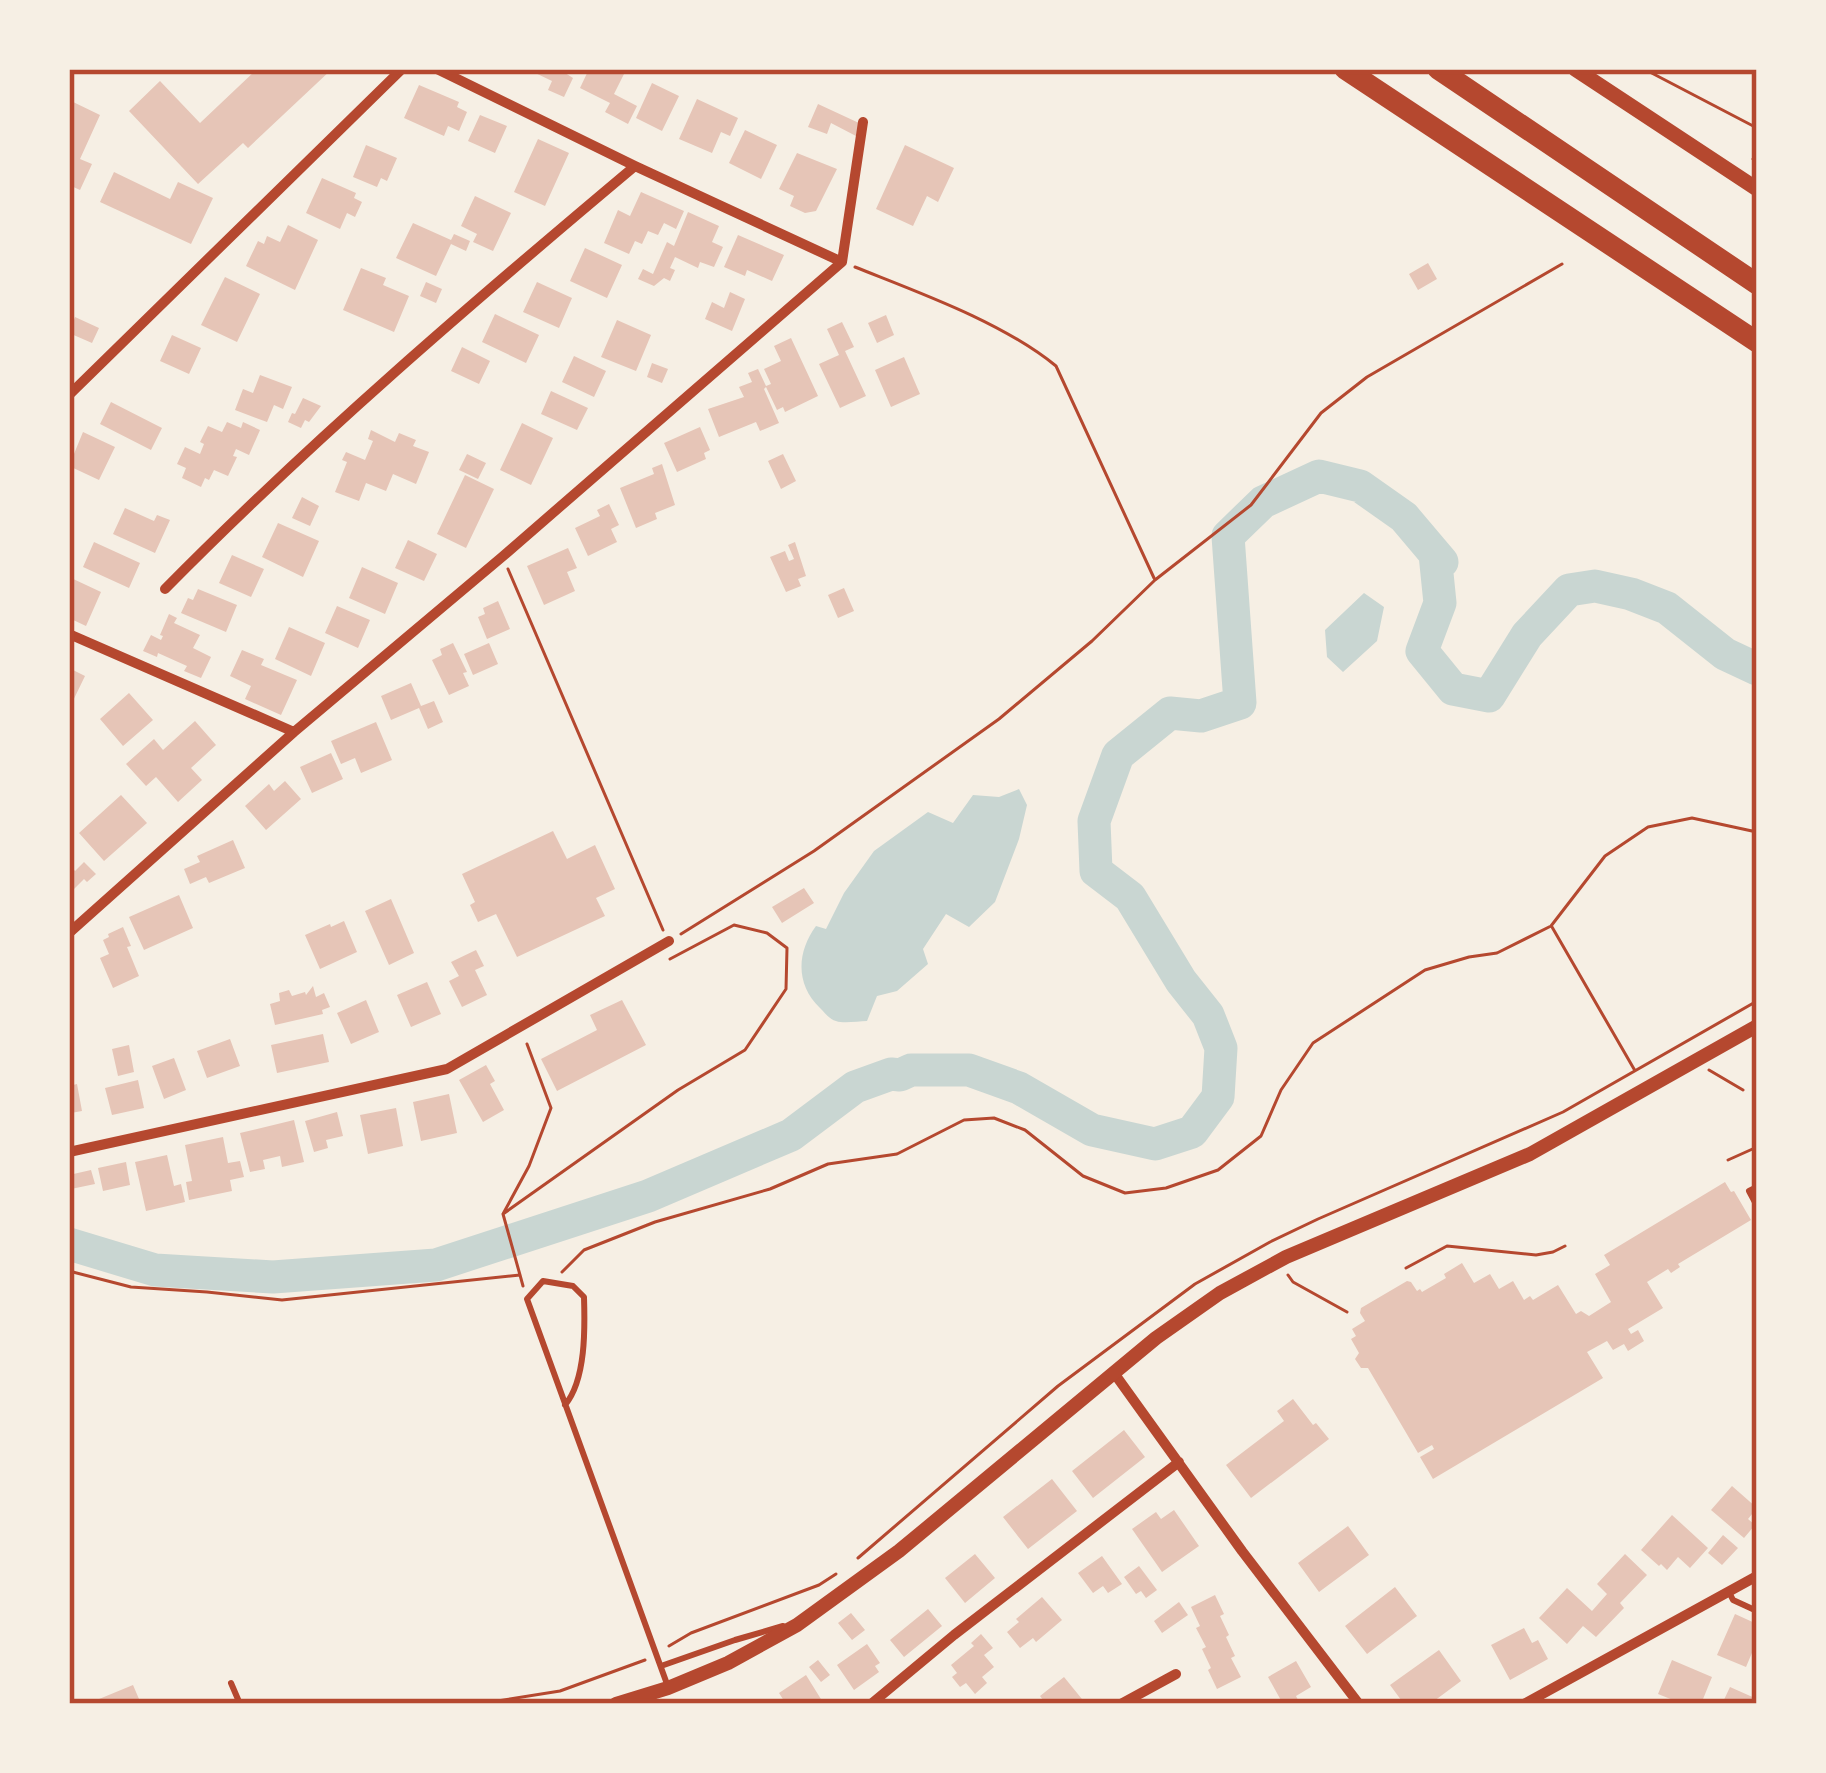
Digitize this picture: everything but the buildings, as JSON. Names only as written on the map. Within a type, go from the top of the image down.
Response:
[{"type":"highway","points":[[1346,69],[1757,342]]},
{"type":"highway","points":[[1438,69],[1757,284]]},
{"type":"main road","points":[[1575,69],[1757,189]]},
{"type":"street","points":[[69,395],[402,69]]},
{"type":"street","points":[[437,69],[842,262]]},
{"type":"street","points":[[69,933],[294,732],[842,262],[863,122]]},
{"type":"street","points":[[165,589],[446,324],[635,166]]},
{"type":"street","points":[[69,634],[294,732]]},
{"type":"street","points":[[69,1153],[447,1069],[669,941]]},
{"type":"street","points":[[618,1704],[728,1663],[797,1625],[899,1551],[1156,1338],[1220,1293],[1279,1261],[1530,1154],[1757,1026]]},
{"type":"street","points":[[1114,1373],[1359,1704]]},
{"type":"street","points":[[871,1704],[1179,1462]]},
{"type":"street","points":[[1524,1704],[1757,1576]]},
{"type":"street","points":[[1121,1704],[1176,1674]]},
{"type":"lane","points":[[1757,1187],[1749,1191],[1757,1206]]},
{"type":"lane","points":[[566,1405],[575,1393],[585,1331],[584,1297],[573,1286],[543,1281],[527,1299],[668,1688]]},
{"type":"lane","points":[[1729,1592],[1733,1600],[1757,1611]]},
{"type":"lane","points":[[661,1666],[797,1625]]},
{"type":"lane","points":[[231,1683],[240,1704]]},
{"type":"path","points":[[1644,69],[1757,128]]},
{"type":"path","points":[[842,262],[934,299],[1035,349],[1056,366],[1155,580]]},
{"type":"path","points":[[502,556],[669,941],[814,851],[998,719],[1092,641],[1155,580],[1251,505],[1321,413],[1367,376],[1562,264]]},
{"type":"path","points":[[553,1282],[584,1250],[655,1222],[770,1190],[828,1164],[897,1154],[964,1120],[994,1118],[1025,1130],[1083,1176],[1125,1193],[1166,1188],[1218,1170],[1261,1136],[1280,1090],[1313,1042],[1425,970],[1498,953],[1551,926],[1605,856],[1648,827],[1693,818],[1757,830]]},
{"type":"path","points":[[503,1214],[679,1090],[746,1050],[786,989],[788,948],[767,932],[734,925],[662,964],[642,954]]},
{"type":"path","points":[[1551,926],[1634,1070]]},
{"type":"path","points":[[519,1025],[551,1108],[529,1166],[503,1214],[527,1299]]},
{"type":"path","points":[[1728,1160],[1757,1147]]},
{"type":"path","points":[[1406,1268],[1447,1246],[1536,1255],[1565,1246]]},
{"type":"path","points":[[1279,1261],[1293,1282],[1347,1312]]},
{"type":"path","points":[[69,1270],[131,1287],[282,1300],[520,1276]]},
{"type":"shaded area","points":[[1364,593],[1384,607],[1377,641],[1343,672],[1327,657],[1325,630]]},
{"type":"shaded area","points":[[1019,789],[1027,805],[995,902],[969,927],[946,914],[923,949],[928,964],[897,991],[877,996],[867,1021],[829,1017],[806,989],[802,957],[816,926],[826,929],[874,851],[928,812],[953,823],[973,795],[999,797]]},
{"type":"waterway","points":[[69,1244],[155,1270],[273,1277],[436,1265],[648,1196],[791,1135],[855,1087],[911,1070],[969,1070],[1019,1088],[1092,1130],[1155,1144],[1192,1132],[1218,1097],[1221,1048],[1208,1015],[1181,981],[1130,897],[1096,871],[1094,821],[1118,755],[1170,713],[1201,716],[1240,703],[1228,536],[1263,502],[1319,476],[1360,486],[1404,517],[1442,562],[1435,554],[1440,603],[1422,651],[1453,689],[1489,696],[1527,635],[1569,590],[1595,586],[1667,608],[1725,654],[1757,669]]}]
